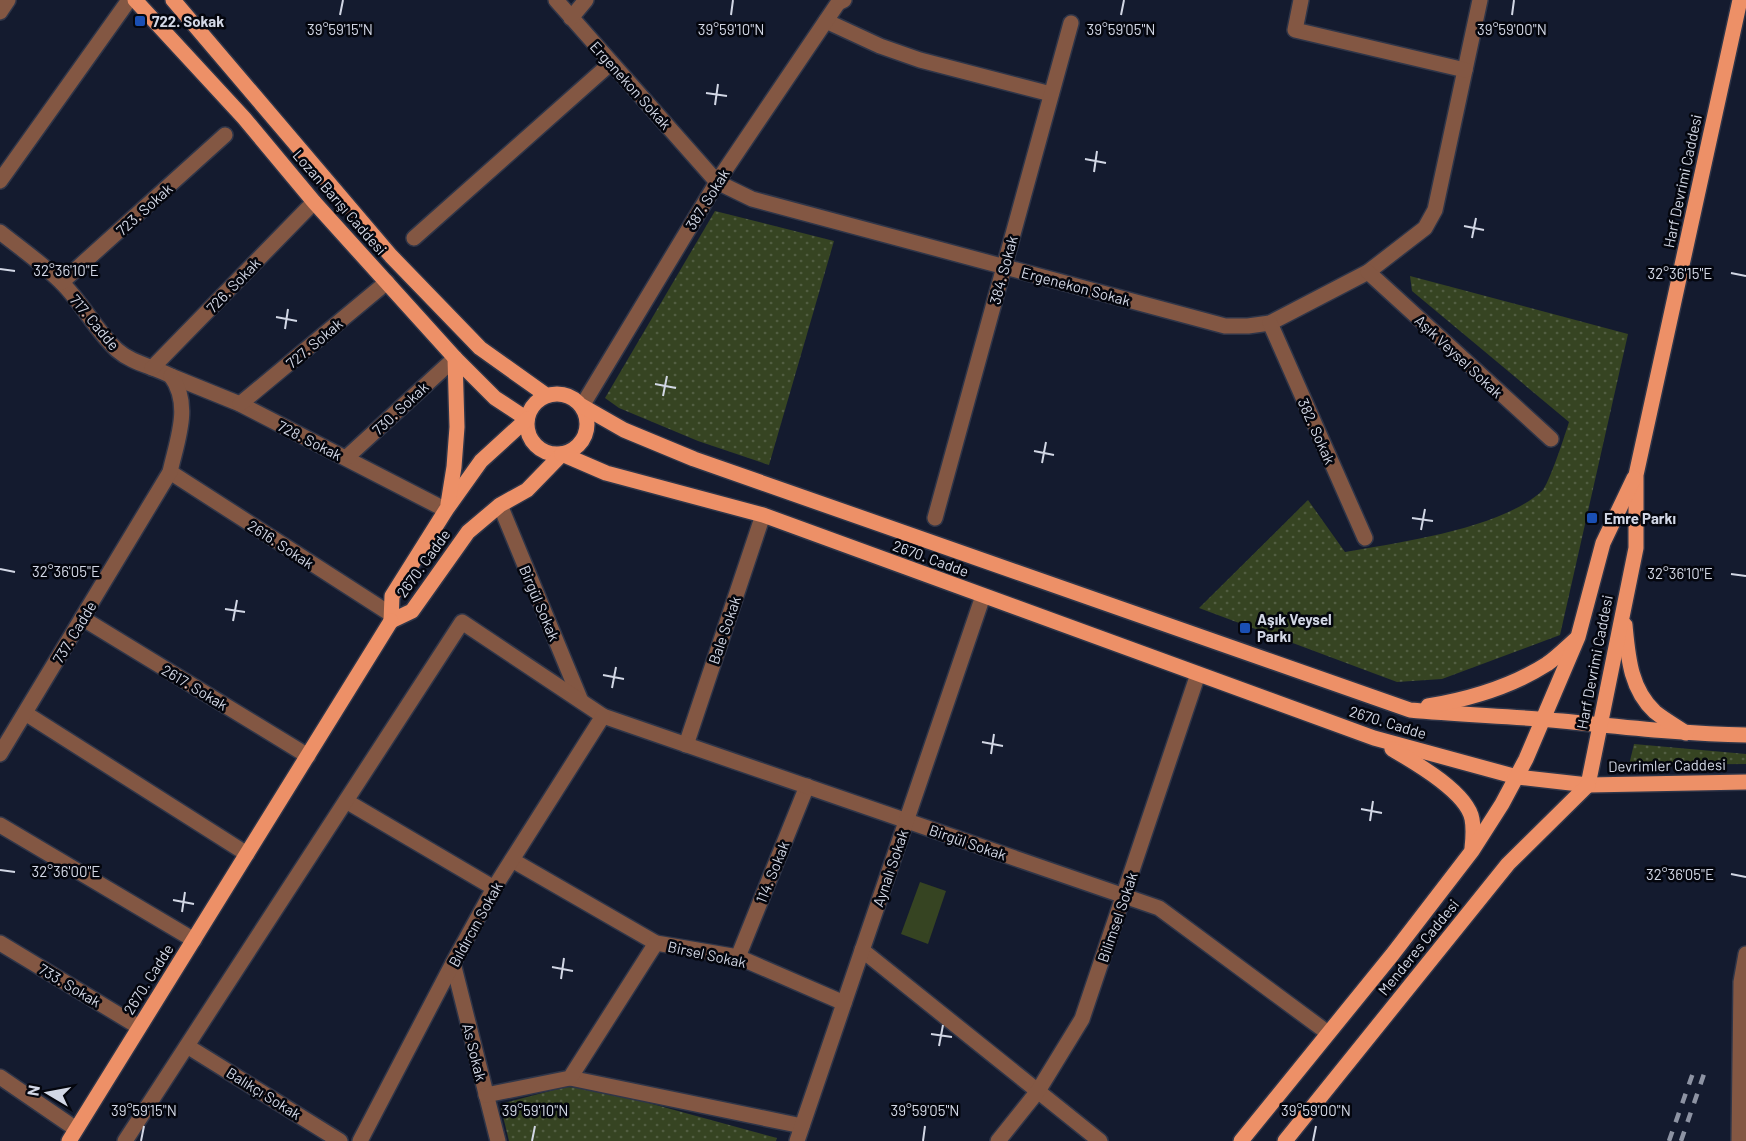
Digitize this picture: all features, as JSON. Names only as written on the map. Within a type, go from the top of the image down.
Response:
[{"type":"main road","name":"Lozan Barışı Caddesi","points":[[135,0],[244,118],[314,202],[455,358],[495,398],[527,419]]},
{"type":"main road","name":"Lozan Barışı Caddesi","points":[[173,0],[391,256],[480,348],[546,395]]},
{"type":"main road","name":"Harf Devrimi Caddesi","points":[[1588,785],[1636,548],[1636,475],[1740,0]]},
{"type":"main road","points":[[447,510],[454,467],[457,427],[455,358]]},
{"type":"main road","points":[[546,395],[571,396],[582,406],[587,418],[585,437],[571,451],[562,454],[543,451],[530,438],[527,419],[530,409],[546,395]]},
{"type":"main road","name":"2670. Cadde","points":[[582,406],[624,430],[694,459],[1410,710],[1600,725]]},
{"type":"main road","name":"2670. Cadde","points":[[73,1135],[392,618],[392,596],[447,510],[482,461],[527,419]]},
{"type":"main road","name":"2670. Cadde","points":[[392,618],[412,610],[468,531],[500,505],[527,490],[562,454],[606,473],[763,515],[1374,738],[1517,777],[1588,785]]},
{"type":"main road","name":"Harf Devrimi Caddesi","points":[[1517,777],[1578,638],[1603,543],[1636,475]]},
{"type":"main road","points":[[1623,609],[1628,665],[1640,692],[1655,711],[1686,733]]},
{"type":"main road","points":[[1410,710],[1460,700],[1518,680],[1549,662],[1578,638]]},
{"type":"main road","name":"Devrimler Caddesi","points":[[1600,725],[1686,733],[1746,735]]},
{"type":"main road","points":[[1374,738],[1425,769],[1461,800],[1472,817],[1472,851]]},
{"type":"main road","name":"Menderes Caddesi","points":[[1240,1141],[1392,954],[1472,851],[1517,777]]},
{"type":"main road","name":"Devrimler Caddesi","points":[[1588,785],[1746,782]]},
{"type":"main road","name":"Menderes Caddesi","points":[[1285,1141],[1508,864],[1588,785]]},
{"type":"street","points":[[0,12],[8,0]]},
{"type":"street","points":[[0,182],[129,0]]},
{"type":"street","name":"Ergenekon Sokak","points":[[555,0],[717,182],[752,199],[1225,326],[1270,323],[1368,272],[1425,228],[1435,210],[1480,0]]},
{"type":"street","points":[[571,18],[586,0]]},
{"type":"street","name":"387. Sokak","points":[[582,406],[717,182],[838,3],[844,0]]},
{"type":"street","points":[[1301,0],[1295,30],[1465,70]]},
{"type":"street","points":[[826,21],[880,46],[920,60],[1051,94]]},
{"type":"street","name":"384. Sokak","points":[[935,518],[1071,23]]},
{"type":"street","points":[[414,238],[611,63]]},
{"type":"street","name":"723. Sokak","points":[[62,282],[225,135]]},
{"type":"street","name":"726. Sokak","points":[[152,368],[314,202]]},
{"type":"street","name":"717. Cadde","points":[[0,232],[62,282],[100,333],[117,351],[130,360],[171,376]]},
{"type":"street","name":"Aşık Veysel Sokak","points":[[1368,272],[1551,440]]},
{"type":"street","name":"727. Sokak","points":[[240,404],[387,282]]},
{"type":"street","name":"382. Sokak","points":[[1270,323],[1365,538]]},
{"type":"street","name":"730. Sokak","points":[[346,458],[455,358]]},
{"type":"street","name":"728. Sokak","points":[[171,376],[240,404],[447,510]]},
{"type":"street","name":"737. Cadde","points":[[0,754],[170,472],[181,420],[182,401],[178,386],[171,376]]},
{"type":"street","name":"2616. Sokak","points":[[170,472],[392,618]]},
{"type":"street","name":"Birgül Sokak","points":[[500,505],[581,701]]},
{"type":"street","name":"Bale Sokak","points":[[686,745],[763,515]]},
{"type":"street","name":"Aynalı Sokak","points":[[797,1141],[983,596]]},
{"type":"street","name":"2617. Sokak","points":[[82,618],[308,756]]},
{"type":"street","name":"Birgül Sokak","points":[[346,801],[462,622],[603,716],[1160,908],[1328,1033]]},
{"type":"street","name":"Bilimsel Sokak","points":[[998,1141],[1038,1091],[1082,1019],[1198,674]]},
{"type":"street","points":[[24,713],[247,854]]},
{"type":"street","name":"Bıldırcın Sokak","points":[[360,1141],[494,888],[603,716]]},
{"type":"street","name":"114. Sokak","points":[[738,957],[807,786]]},
{"type":"street","points":[[125,1141],[346,801],[494,888]]},
{"type":"street","points":[[0,825],[194,940]]},
{"type":"street","name":"Birsel Sokak","points":[[512,860],[656,943],[738,957],[844,1003]]},
{"type":"street","name":"733. Sokak","points":[[0,943],[139,1027]]},
{"type":"street","points":[[570,1078],[656,943]]},
{"type":"street","points":[[862,950],[1100,1141]]},
{"type":"street","points":[[1739,1141],[1743,1063],[1741,982],[1746,954]]},
{"type":"street","name":"As Sokak","points":[[453,963],[498,1141]]},
{"type":"street","name":"Balıkçı Sokak","points":[[187,1046],[340,1141]]},
{"type":"street","points":[[0,1077],[73,1135]]},
{"type":"street","points":[[486,1095],[570,1078],[802,1126]]},
{"type":"green space","points":[[715,211],[834,241],[769,465],[698,441],[619,408],[605,398]]},
{"type":"green space","points":[[1410,276],[1628,334],[1560,635],[1442,679],[1397,682],[1199,608],[1308,500],[1345,552],[1421,538],[1476,524],[1524,504],[1545,487],[1569,422],[1412,291]]},
{"type":"green space","points":[[1634,744],[1746,754],[1746,764],[1629,765]]},
{"type":"green space","points":[[920,882],[946,891],[928,944],[901,934]]},
{"type":"green space","points":[[565,1087],[594,1088],[777,1138],[776,1141],[509,1141],[500,1104]]},
{"type":"railway","points":[[1669,1141],[1694,1070]]},
{"type":"railway","points":[[1681,1141],[1704,1074]]},
{"type":"place","name":"722. Sokak","points":[[140,21]]},
{"type":"place","name":"Emre Parkı","points":[[1592,518]]},
{"type":"place","name":"Aşık Veysel Parkı","points":[[1245,628]]}]
